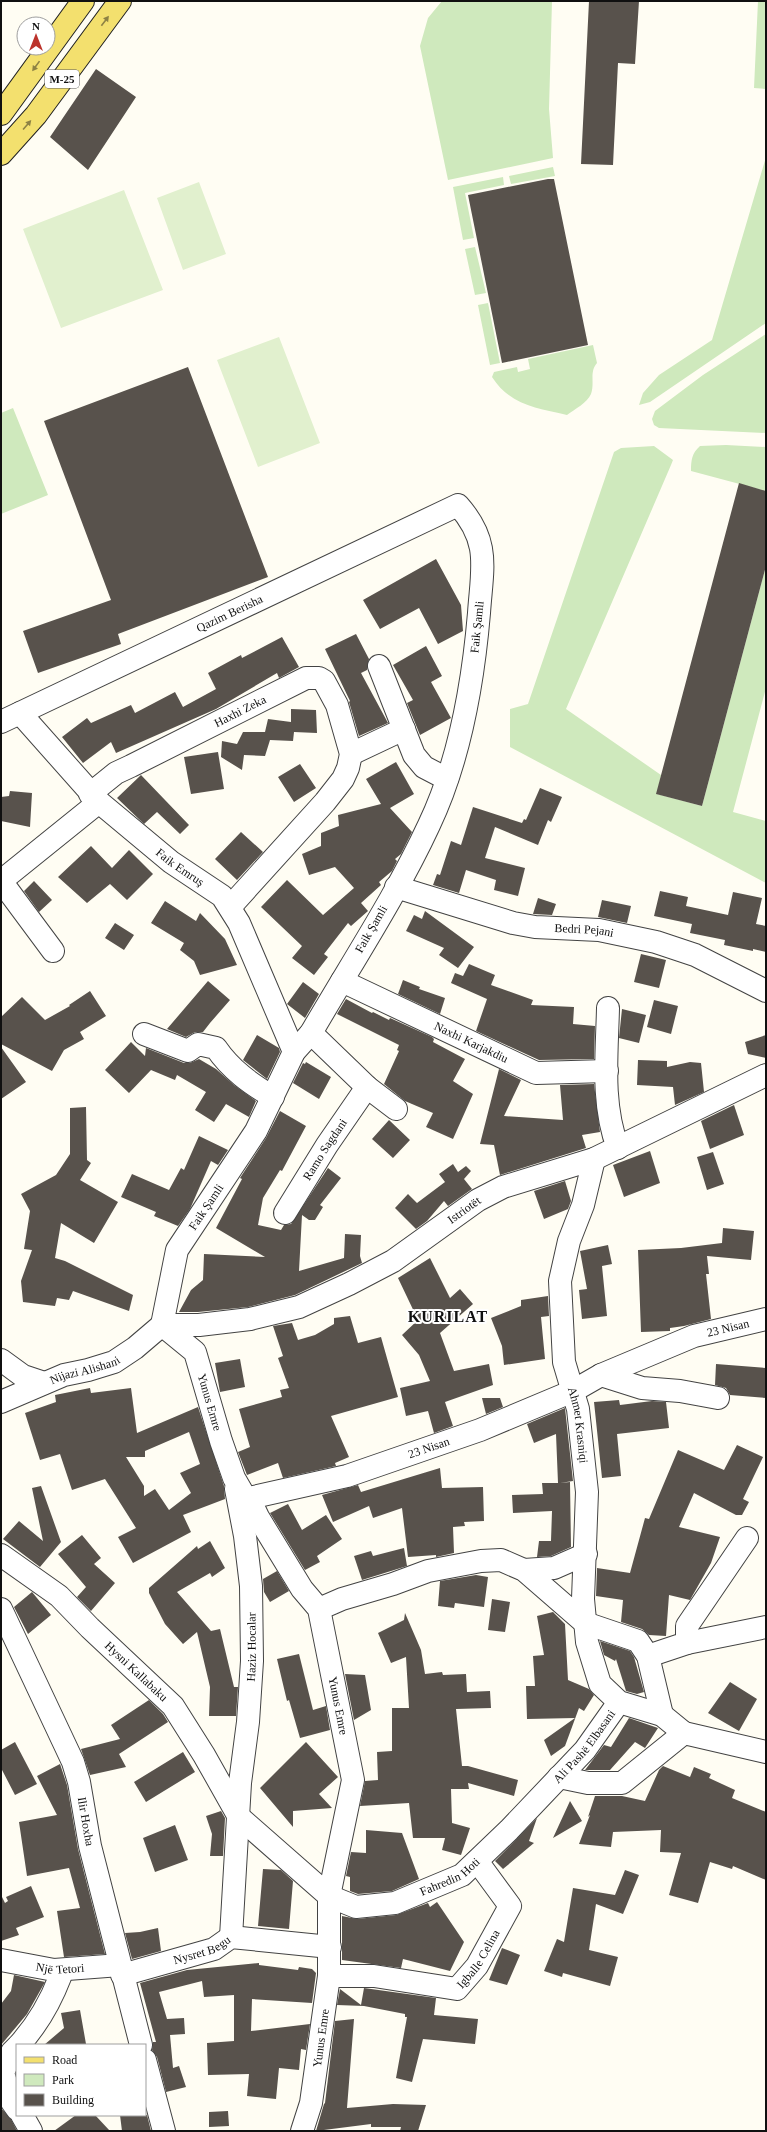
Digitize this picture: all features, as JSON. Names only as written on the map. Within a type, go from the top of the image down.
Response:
[{"type":"main road","name":"M-25","points":[[1,114],[84,1]]},
{"type":"main road","name":"M-25","points":[[1,154],[36,115],[120,1]]},
{"type":"street","name":"Qazim Berisha","points":[[11,718],[458,505]]},
{"type":"street","name":"Faik Şamli","points":[[162,1325],[177,1250],[256,1131],[294,1052],[311,1033],[342,981],[429,824],[447,779],[465,710],[473,662],[482,560],[481,544],[471,520],[458,505]]},
{"type":"street","points":[[379,666],[414,755],[424,767],[447,779]]},
{"type":"street","name":"Haxhi Zeka","points":[[1,881],[94,798],[112,777],[306,678],[319,678],[329,688],[337,705],[351,754]]},
{"type":"street","name":"Faik Emruş","points":[[11,718],[94,798],[171,862],[222,896],[239,923],[294,1052]]},
{"type":"street","points":[[230,908],[325,802],[343,779],[351,754],[404,729]]},
{"type":"street","points":[[1,881],[53,951]]},
{"type":"street","name":"Bedri Pejani","points":[[396,886],[512,923],[535,928],[599,930],[656,942],[695,955],[766,991]]},
{"type":"street","name":"Naxhi Karjakdiu","points":[[342,981],[536,1073],[607,1071]]},
{"type":"street","points":[[608,1008],[607,1071],[610,1118],[612,1133],[618,1148]]},
{"type":"street","points":[[311,1033],[367,1087],[396,1109]]},
{"type":"street","points":[[144,1034],[188,1051],[198,1044],[216,1048],[225,1061],[248,1082],[273,1097]]},
{"type":"street","name":"Istriotët","points":[[162,1325],[199,1325],[250,1319],[299,1307],[349,1284],[393,1261],[478,1200],[503,1187],[594,1159],[766,1075]]},
{"type":"street","name":"Ramo Sagdani","points":[[285,1213],[367,1087]]},
{"type":"street","name":"Ahmet Krasniqi","points":[[585,1623],[583,1599],[586,1554],[587,1492],[584,1450],[578,1409],[564,1362],[560,1281],[569,1240],[583,1205],[594,1159]]},
{"type":"street","name":"23 Nisan","points":[[249,1498],[347,1476],[480,1430],[573,1391],[601,1374],[694,1336],[766,1319]]},
{"type":"street","name":"Nijazi Alishani","points":[[1,1402],[64,1375],[88,1370],[114,1362],[135,1348],[162,1325]]},
{"type":"street","name":"Yunus Emre","points":[[162,1325],[195,1352],[221,1441],[234,1478],[245,1497],[249,1498],[258,1517],[302,1589],[319,1610],[353,1780],[329,1896],[329,1976],[311,2103],[302,2131]]},
{"type":"street","points":[[1,1360],[22,1376],[44,1383]]},
{"type":"street","points":[[601,1374],[642,1388],[680,1391],[718,1398]]},
{"type":"street","name":"Haziz Hocalar","points":[[231,1938],[240,1783],[248,1722],[252,1661],[251,1601],[245,1536],[234,1478]]},
{"type":"street","points":[[687,1644],[687,1626],[747,1538]]},
{"type":"street","points":[[524,1570],[554,1568],[586,1554]]},
{"type":"street","name":"Hysni Kallabaku","points":[[1,1555],[59,1596],[90,1628],[173,1706],[204,1755],[239,1817]]},
{"type":"street","points":[[319,1610],[342,1599],[393,1584],[428,1571],[481,1561],[501,1560],[524,1570],[585,1623],[638,1641],[648,1656],[654,1688],[662,1715]]},
{"type":"street","name":"Ilir Hoxha","points":[[1,1609],[73,1762],[79,1782],[90,1846],[141,2044]]},
{"type":"street","name":"Ali Pashë Elbasani","points":[[553,1784],[585,1750],[619,1702],[600,1684],[587,1642],[585,1623]]},
{"type":"street","points":[[648,1656],[687,1644],[766,1627]]},
{"type":"street","points":[[619,1702],[662,1715],[684,1733],[766,1752]]},
{"type":"street","points":[[553,1784],[622,1782],[684,1733]]},
{"type":"street","name":"Fahredin Hoti","points":[[329,1896],[356,1907],[395,1904],[462,1875],[553,1784]]},
{"type":"street","points":[[239,1817],[329,1896]]},
{"type":"street","name":"Igballe Celina","points":[[329,1976],[374,1976],[457,1989],[477,1966],[510,1906],[477,1861]]},
{"type":"street","name":"Nysret Begu","points":[[121,1970],[214,1949],[231,1938],[330,1947]]},
{"type":"street","name":"Një Tetori","points":[[1,1960],[54,1970],[121,1970]]},
{"type":"street","points":[[20,2044],[34,2028],[50,2003],[60,1977],[54,1970]]},
{"type":"street","points":[[16,2048],[12,2052],[3,2073],[12,2102],[16,2108]]},
{"type":"street","points":[[146,2064],[164,2131]]},
{"type":"street","points":[[23,2116],[32,2131]]},
{"type":"green space","points":[[442,1],[552,1],[549,109],[553,158],[448,180],[420,46],[428,18]]},
{"type":"green space","points":[[758,1],[766,1],[766,89],[754,88]]},
{"type":"green space","points":[[766,157],[766,323],[650,402],[639,405],[643,393],[659,375],[712,340]]},
{"type":"green space","points":[[553,167],[555,176],[511,184],[509,176]]},
{"type":"green space","points":[[503,177],[504,185],[465,193],[474,238],[463,240],[453,187]]},
{"type":"green space","points":[[199,182],[226,254],[183,270],[157,198]]},
{"type":"green space","points":[[124,190],[163,290],[61,328],[23,229]]},
{"type":"green space","points":[[475,247],[486,293],[475,295],[465,249]]},
{"type":"green space","points":[[488,303],[500,363],[490,365],[478,305]]},
{"type":"green space","points":[[766,334],[766,433],[659,428],[654,425],[652,419],[655,411],[703,375]]},
{"type":"green space","points":[[279,337],[320,443],[258,467],[217,360]]},
{"type":"green space","points":[[593,345],[597,363],[593,370],[591,394],[584,403],[567,415],[534,407],[515,399],[507,394],[492,377],[494,372],[517,367],[518,372],[530,369],[528,359]]},
{"type":"green space","points":[[13,408],[48,495],[1,514],[1,413]]},
{"type":"green space","points":[[726,445],[766,447],[766,491],[691,471],[692,457],[700,446]]},
{"type":"green space","points":[[654,446],[673,460],[566,709],[661,775],[657,794],[702,806],[766,566],[766,688],[733,812],[766,821],[766,883],[510,747],[510,709],[528,704],[614,452],[621,448]]},
{"type":"building","points":[[589,1],[639,1],[635,64],[618,63],[613,165],[581,164]]},
{"type":"building","points":[[96,69],[136,97],[88,170],[50,137]]},
{"type":"building","points":[[554,179],[588,345],[502,363],[468,195]]},
{"type":"building","points":[[188,367],[268,577],[118,634],[121,644],[38,673],[23,631],[111,600],[44,421]]},
{"type":"building","points":[[739,483],[766,491],[766,566],[702,806],[656,794]]},
{"type":"building","points":[[436,559],[461,605],[463,631],[438,644],[419,608],[380,629],[363,600]]},
{"type":"building","points":[[356,634],[369,659],[367,670],[361,673],[388,723],[359,736],[349,702],[350,701],[325,649]]},
{"type":"building","points":[[282,637],[299,667],[279,678],[277,673],[216,709],[116,753],[111,742],[83,763],[62,737],[87,718],[91,723],[131,705],[135,713],[175,692],[183,707],[216,689],[208,673],[241,655],[242,658]]},
{"type":"building","points":[[426,646],[442,676],[431,682],[451,718],[420,735],[407,703],[413,700],[393,665]]},
{"type":"building","points":[[291,709],[316,710],[317,733],[294,732],[293,741],[270,740],[265,756],[244,755],[242,770],[221,757],[222,741],[237,744],[243,732],[265,732],[268,719],[291,722]]},
{"type":"building","points":[[218,752],[224,789],[191,794],[184,757]]},
{"type":"building","points":[[396,762],[414,794],[390,808],[412,832],[401,854],[395,859],[397,861],[392,871],[379,882],[381,885],[361,903],[368,911],[351,926],[348,923],[324,954],[328,957],[314,975],[292,958],[302,946],[261,907],[287,880],[323,915],[354,888],[335,867],[309,875],[302,854],[321,846],[321,833],[339,826],[338,815],[381,804],[366,779]]},
{"type":"building","points":[[300,764],[316,788],[294,802],[278,777]]},
{"type":"building","points":[[141,775],[189,825],[180,834],[157,812],[144,824],[117,798]]},
{"type":"building","points":[[540,788],[562,797],[551,822],[548,820],[538,845],[495,827],[485,858],[525,868],[518,896],[494,890],[496,880],[466,870],[459,893],[433,885],[437,874],[440,875],[451,841],[461,845],[473,807],[522,823],[524,819],[526,820]]},
{"type":"building","points":[[10,791],[32,793],[30,827],[1,821],[1,797],[9,796]]},
{"type":"building","points":[[241,832],[263,852],[237,880],[215,859]]},
{"type":"building","points":[[91,846],[112,868],[129,850],[153,874],[127,900],[110,884],[87,903],[58,877]]},
{"type":"building","points":[[34,881],[52,900],[39,912],[24,891]]},
{"type":"building","points":[[660,891],[688,897],[686,906],[728,915],[733,892],[762,898],[756,924],[766,926],[766,952],[724,945],[725,940],[690,933],[692,924],[654,916]]},
{"type":"building","points":[[538,898],[556,904],[552,915],[533,914]]},
{"type":"building","points":[[602,900],[631,906],[627,923],[598,917]]},
{"type":"building","points":[[165,901],[196,921],[200,913],[225,939],[237,965],[200,975],[194,961],[180,950],[184,943],[151,923]]},
{"type":"building","points":[[425,911],[474,947],[458,968],[439,955],[444,948],[406,931],[414,915],[422,919]]},
{"type":"building","points":[[115,923],[134,935],[124,950],[105,938]]},
{"type":"building","points":[[641,954],[666,960],[659,988],[634,982]]},
{"type":"building","points":[[469,964],[495,975],[491,985],[533,1000],[531,1005],[574,1007],[573,1024],[595,1026],[594,1059],[539,1060],[476,1031],[487,999],[451,983],[455,973],[463,976]]},
{"type":"building","points":[[403,980],[420,987],[419,989],[445,998],[440,1014],[398,994]]},
{"type":"building","points":[[208,981],[230,1000],[203,1032],[195,1032],[186,1037],[167,1029]]},
{"type":"building","points":[[303,982],[319,994],[305,1018],[287,1004]]},
{"type":"building","points":[[90,991],[106,1016],[80,1032],[84,1039],[64,1050],[52,1071],[1,1044],[1,1017],[22,997],[45,1020],[70,1006],[69,1005]]},
{"type":"building","points":[[346,999],[372,1013],[373,1012],[389,1020],[390,1018],[432,1037],[434,1039],[433,1042],[465,1059],[453,1081],[473,1094],[453,1139],[426,1127],[433,1113],[405,1101],[384,1084],[399,1051],[397,1050],[399,1045],[337,1014]]},
{"type":"building","points":[[654,1000],[678,1006],[671,1034],[647,1027]]},
{"type":"building","points":[[622,1009],[646,1015],[639,1043],[619,1038]]},
{"type":"building","points":[[257,1035],[279,1048],[280,1052],[267,1079],[243,1060]]},
{"type":"building","points":[[766,1035],[766,1058],[748,1054],[745,1042]]},
{"type":"building","points":[[131,1042],[145,1056],[146,1048],[184,1063],[190,1063],[199,1059],[216,1069],[234,1085],[256,1101],[249,1117],[226,1104],[214,1122],[195,1110],[206,1092],[177,1075],[175,1080],[151,1070],[129,1093],[105,1070]]},
{"type":"building","points":[[1,1047],[26,1082],[1,1099]]},
{"type":"building","points":[[638,1060],[667,1061],[667,1067],[690,1062],[701,1063],[704,1092],[675,1105],[673,1087],[637,1085]]},
{"type":"building","points":[[306,1062],[331,1077],[319,1099],[293,1083],[303,1063],[305,1064]]},
{"type":"building","points":[[499,1069],[521,1080],[504,1116],[563,1120],[560,1085],[594,1084],[600,1132],[582,1135],[586,1148],[500,1175],[494,1145],[480,1144]]},
{"type":"building","points":[[734,1105],[744,1135],[710,1149],[701,1121]]},
{"type":"building","points":[[86,1107],[87,1160],[91,1163],[80,1180],[118,1202],[94,1243],[61,1223],[55,1258],[65,1261],[133,1295],[129,1311],[73,1291],[69,1300],[57,1298],[55,1306],[23,1302],[21,1281],[32,1250],[24,1249],[30,1211],[21,1194],[56,1175],[70,1154],[70,1108]]},
{"type":"building","points":[[280,1111],[306,1126],[282,1171],[280,1170],[263,1198],[258,1225],[281,1230],[284,1225],[291,1224],[328,1168],[341,1178],[320,1205],[323,1207],[315,1220],[309,1220],[302,1215],[299,1271],[344,1258],[345,1234],[361,1235],[360,1256],[362,1263],[295,1295],[248,1307],[198,1312],[179,1312],[191,1290],[203,1280],[204,1254],[265,1257],[216,1228],[242,1179],[240,1178],[266,1138]]},
{"type":"building","points":[[389,1120],[410,1140],[393,1158],[372,1139]]},
{"type":"building","points":[[199,1136],[228,1150],[218,1165],[211,1161],[190,1209],[178,1226],[154,1216],[156,1212],[121,1197],[132,1174],[169,1190],[181,1168],[184,1170]]},
{"type":"building","points":[[650,1151],[660,1183],[624,1197],[613,1165]]},
{"type":"building","points":[[713,1152],[724,1184],[707,1190],[697,1157]]},
{"type":"building","points":[[453,1164],[458,1172],[466,1166],[471,1171],[464,1179],[472,1189],[448,1206],[444,1201],[427,1221],[416,1229],[395,1208],[408,1194],[417,1203],[445,1182],[439,1174]]},
{"type":"building","points":[[565,1181],[571,1201],[568,1209],[544,1219],[534,1191]]},
{"type":"building","points":[[723,1228],[754,1231],[751,1260],[707,1256],[709,1274],[706,1274],[711,1319],[670,1328],[670,1331],[641,1332],[638,1250],[681,1248],[722,1243]]},
{"type":"building","points":[[608,1245],[612,1264],[602,1266],[607,1316],[582,1319],[579,1290],[587,1289],[580,1251]]},
{"type":"building","points":[[430,1258],[450,1298],[460,1289],[473,1304],[440,1333],[454,1371],[489,1364],[493,1385],[445,1402],[453,1426],[434,1433],[428,1411],[406,1416],[400,1388],[430,1381],[419,1355],[402,1335],[418,1320],[398,1278]]},
{"type":"building","points":[[548,1296],[549,1316],[541,1317],[545,1359],[504,1365],[502,1346],[491,1318],[521,1306],[521,1300]]},
{"type":"building","points":[[350,1316],[358,1343],[381,1337],[398,1397],[331,1416],[349,1457],[335,1463],[336,1466],[283,1478],[278,1463],[247,1475],[238,1452],[250,1447],[239,1409],[282,1397],[280,1390],[289,1388],[278,1358],[283,1356],[273,1326],[292,1323],[298,1340],[315,1335],[334,1324],[334,1318]]},
{"type":"building","points":[[240,1359],[245,1387],[220,1392],[215,1363]]},
{"type":"building","points":[[716,1364],[766,1368],[766,1398],[730,1395],[726,1388],[715,1385]]},
{"type":"building","points":[[90,1388],[91,1393],[131,1388],[137,1433],[198,1407],[224,1486],[225,1499],[183,1515],[191,1532],[133,1563],[118,1537],[136,1528],[105,1479],[72,1490],[60,1454],[40,1460],[25,1413],[56,1402],[55,1395]],"holes":[[[189,1432],[200,1464],[180,1473],[191,1493],[169,1510],[155,1489],[144,1496],[144,1486],[126,1457],[145,1457],[145,1451]]]},
{"type":"building","points":[[482,1398],[500,1398],[503,1407],[486,1414]]},
{"type":"building","points":[[619,1400],[620,1405],[652,1401],[666,1402],[669,1428],[617,1434],[621,1476],[602,1478],[594,1402]]},
{"type":"building","points":[[565,1408],[573,1481],[560,1483],[570,1482],[571,1547],[551,1556],[537,1557],[539,1541],[551,1541],[552,1511],[513,1513],[512,1495],[543,1494],[542,1483],[558,1483],[556,1434],[534,1443],[527,1424]]},
{"type":"building","points":[[737,1445],[763,1457],[743,1499],[749,1502],[742,1515],[736,1515],[694,1493],[679,1527],[720,1537],[711,1563],[690,1600],[669,1595],[666,1636],[649,1635],[642,1629],[621,1622],[623,1600],[596,1596],[597,1568],[630,1573],[645,1518],[649,1519],[678,1450],[724,1470]]},
{"type":"building","points":[[440,1468],[442,1488],[483,1487],[484,1521],[464,1522],[465,1526],[453,1527],[454,1553],[436,1557],[436,1555],[408,1557],[402,1508],[373,1518],[369,1506],[333,1522],[322,1495],[358,1485],[361,1492]]},
{"type":"building","points":[[41,1486],[61,1542],[40,1567],[3,1539],[19,1521],[43,1541],[32,1488]]},
{"type":"building","points":[[288,1504],[302,1530],[326,1515],[342,1539],[317,1556],[320,1562],[305,1570],[270,1513]]},
{"type":"building","points":[[82,1535],[101,1558],[94,1564],[115,1583],[91,1611],[77,1597],[86,1587],[58,1554]]},
{"type":"building","points":[[210,1541],[225,1568],[212,1577],[210,1573],[177,1592],[211,1631],[220,1629],[234,1687],[238,1687],[236,1716],[209,1716],[210,1687],[197,1632],[183,1644],[165,1624],[149,1593],[149,1588],[197,1546],[198,1549]]},
{"type":"building","points":[[404,1548],[407,1566],[362,1580],[354,1556],[371,1551],[373,1556]]},
{"type":"building","points":[[277,1571],[289,1591],[270,1602],[264,1592],[263,1579]]},
{"type":"building","points":[[476,1575],[488,1577],[484,1607],[455,1603],[454,1608],[438,1606],[440,1581]]},
{"type":"building","points":[[32,1592],[51,1615],[28,1634],[14,1607]]},
{"type":"building","points":[[492,1599],[510,1602],[505,1632],[488,1630]]},
{"type":"building","points":[[553,1612],[565,1624],[568,1680],[589,1689],[594,1695],[584,1711],[579,1708],[565,1746],[551,1756],[544,1740],[575,1718],[527,1719],[526,1686],[535,1686],[533,1656],[544,1655],[537,1616]]},
{"type":"building","points":[[405,1613],[421,1650],[425,1674],[442,1672],[443,1675],[466,1674],[467,1692],[490,1691],[491,1708],[456,1709],[462,1766],[468,1766],[518,1780],[514,1796],[468,1783],[469,1789],[451,1789],[452,1823],[470,1828],[461,1855],[442,1850],[445,1838],[413,1838],[409,1803],[360,1806],[365,1781],[378,1780],[377,1752],[392,1751],[392,1708],[409,1708],[406,1657],[391,1663],[378,1633],[404,1620]]},
{"type":"building","points":[[600,1641],[630,1651],[634,1657],[644,1692],[637,1694],[626,1691],[616,1659],[615,1661],[604,1655]]},
{"type":"building","points":[[299,1654],[313,1710],[326,1706],[330,1730],[300,1738],[289,1700],[287,1701],[277,1659]]},
{"type":"building","points":[[345,1674],[365,1675],[371,1710],[354,1720]]},
{"type":"building","points":[[730,1682],[757,1699],[739,1731],[708,1713]]},
{"type":"building","points":[[149,1700],[163,1714],[168,1722],[119,1754],[126,1767],[90,1775],[81,1749],[120,1739],[111,1725]]},
{"type":"building","points":[[629,1718],[658,1728],[645,1748],[635,1742],[610,1770],[585,1770],[604,1745],[611,1747]]},
{"type":"building","points":[[15,1742],[37,1784],[15,1795],[1,1768],[1,1750]]},
{"type":"building","points":[[306,1742],[338,1777],[319,1794],[332,1808],[293,1811],[293,1827],[260,1788]]},
{"type":"building","points":[[183,1752],[195,1772],[146,1802],[134,1782]]},
{"type":"building","points":[[60,1764],[67,1785],[78,1849],[105,1954],[64,1957],[57,1911],[80,1908],[69,1868],[27,1876],[19,1822],[57,1815],[37,1776]]},
{"type":"building","points":[[663,1766],[690,1777],[694,1767],[711,1774],[709,1778],[735,1790],[732,1798],[766,1812],[766,1880],[733,1866],[732,1869],[710,1862],[698,1903],[669,1895],[681,1853],[660,1852],[661,1830],[613,1832],[611,1847],[579,1844],[590,1815],[588,1817],[595,1796],[622,1796],[645,1801],[659,1770]]},
{"type":"building","points":[[570,1801],[582,1821],[553,1838]]},
{"type":"building","points":[[221,1811],[225,1818],[223,1856],[210,1856],[212,1834],[206,1816]]},
{"type":"building","points":[[537,1818],[529,1841],[534,1843],[503,1869],[495,1861]]},
{"type":"building","points":[[175,1825],[188,1860],[155,1872],[143,1838]]},
{"type":"building","points":[[366,1830],[402,1833],[419,1879],[392,1891],[358,1894],[350,1891],[350,1877],[346,1876],[351,1852],[366,1853]]},
{"type":"building","points":[[263,1869],[281,1870],[293,1881],[289,1929],[258,1926]]},
{"type":"building","points":[[625,1870],[639,1875],[623,1914],[596,1904],[589,1950],[618,1957],[610,1986],[563,1973],[562,1977],[544,1971],[557,1939],[564,1942],[573,1888],[615,1895]]},
{"type":"building","points":[[31,1886],[44,1917],[16,1928],[19,1935],[1,1941],[1,1895],[5,1903],[8,1901],[6,1897]]},
{"type":"building","points":[[437,1902],[464,1942],[450,1971],[403,1959],[401,1968],[342,1960],[342,1916],[357,1919],[396,1915],[428,1903],[430,1907]]},
{"type":"building","points":[[158,1928],[161,1951],[132,1959],[125,1933],[140,1932]]},
{"type":"building","points":[[502,1948],[520,1955],[507,1985],[489,1980]]},
{"type":"building","points":[[259,1963],[259,1965],[298,1970],[299,1967],[312,1969],[316,1973],[312,2003],[252,1999],[251,2031],[310,2024],[306,2050],[301,2049],[299,2070],[279,2068],[276,2099],[247,2096],[249,2074],[208,2075],[207,2043],[234,2041],[234,1995],[204,1997],[202,1981],[159,1992],[167,2019],[184,2018],[185,2034],[170,2035],[173,2068],[179,2066],[186,2087],[166,2092],[157,2057],[152,2050],[153,2042],[156,2042],[140,1983],[187,1970]]},
{"type":"building","points":[[14,1975],[45,1982],[27,2014],[1,2045],[1,2004],[11,1991]]},
{"type":"building","points":[[364,1988],[436,1998],[434,2015],[478,2019],[475,2044],[423,2039],[412,2082],[396,2078],[407,2017],[405,2017],[405,2014],[364,2006],[337,2005],[340,1989],[361,2005]]},
{"type":"building","points":[[80,2010],[86,2044],[45,2044],[64,2028],[61,2013]]},
{"type":"building","points":[[354,2019],[347,2108],[393,2104],[426,2105],[418,2131],[400,2131],[401,2127],[371,2127],[371,2124],[316,2131],[325,2103],[335,2021]]},
{"type":"building","points":[[1,2108],[11,2119],[17,2131],[1,2131]]},
{"type":"building","points":[[228,2111],[229,2126],[209,2127],[209,2112]]},
{"type":"building","points":[[147,2115],[151,2131],[122,2131],[120,2116]]},
{"type":"building","points":[[75,2116],[96,2116],[110,2131],[54,2131]]},
{"type":"district","name":"KURILAT","points":[[448,1316]]}]
